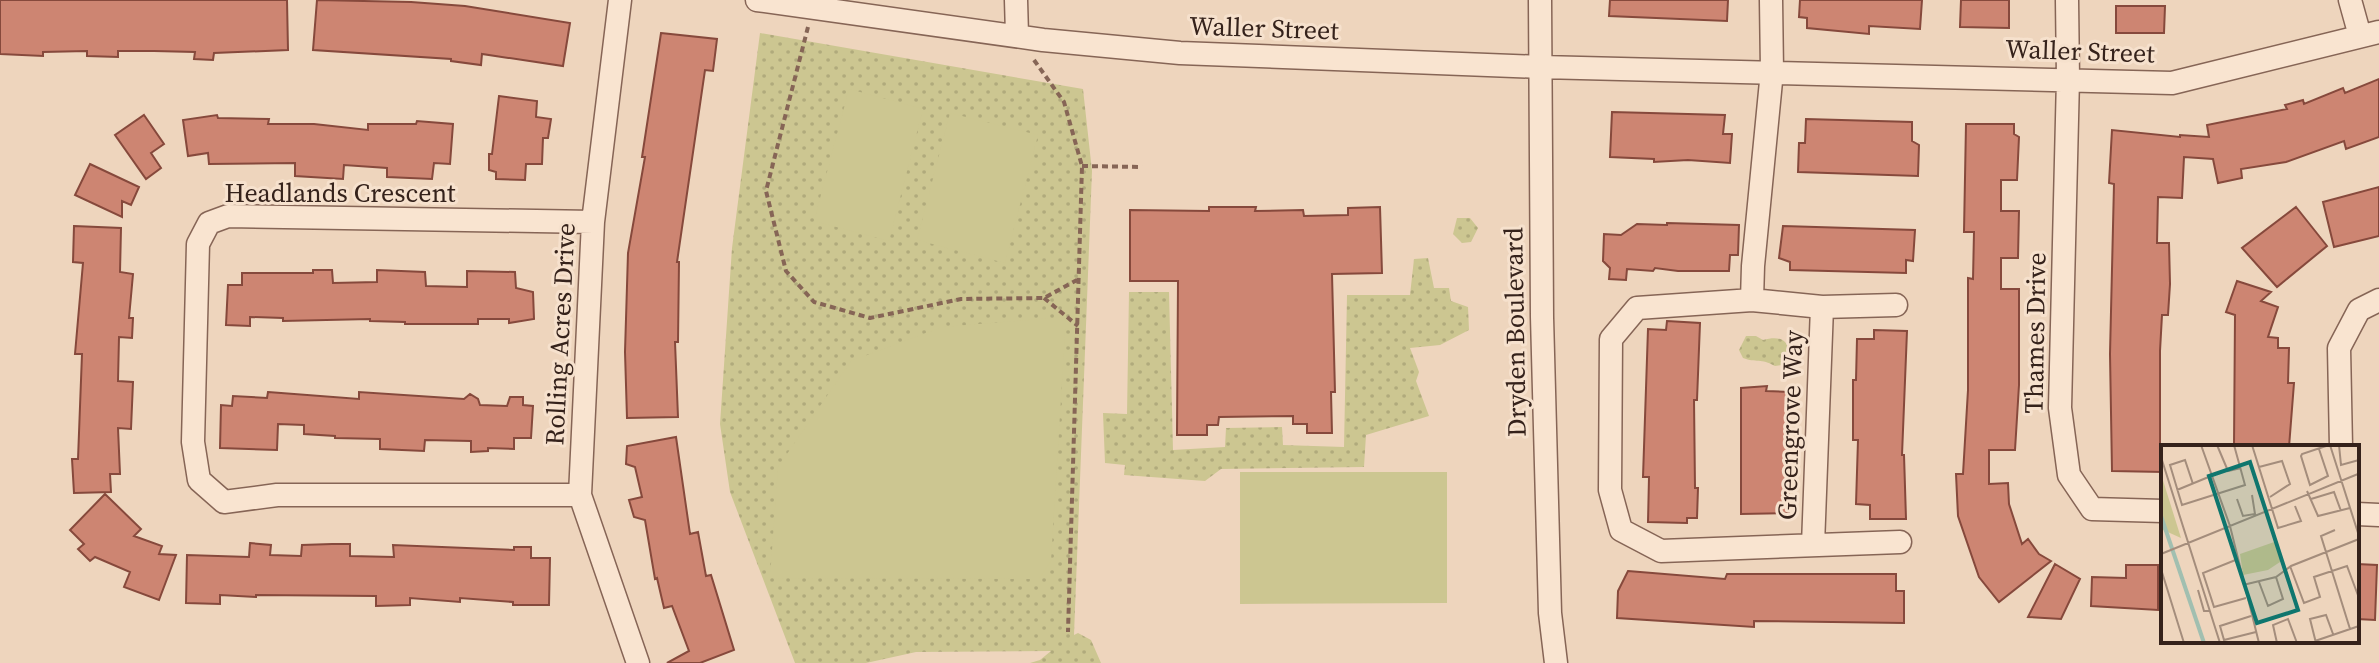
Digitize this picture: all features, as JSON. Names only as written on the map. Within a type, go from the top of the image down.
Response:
[{"type":"street","name":"Rolling Acres Drive","points":[[620,0],[593,222],[580,495],[638,663]]},
{"type":"street","name":"Waller Street","points":[[757,0],[1043,40],[1180,53],[1541,67],[2172,83],[2370,34]]},
{"type":"street","points":[[1016,0],[1017,35]]},
{"type":"street","name":"Dryden Boulevard","points":[[1540,0],[1542,317],[1550,613],[1556,663]]},
{"type":"street","points":[[1771,0],[1772,71]]},
{"type":"street","points":[[2067,0],[2068,78]]},
{"type":"street","points":[[2350,0],[2370,34]]},
{"type":"street","name":"Greengrove Way","points":[[1752,300],[1772,71]]},
{"type":"street","name":"Thames Drive","points":[[2068,78],[2060,408],[2069,475],[2092,509],[2161,511]]},
{"type":"street","name":"Headlands Crescent","points":[[580,495],[277,495],[224,502],[199,480],[193,442],[198,244],[209,223],[228,216],[593,222]]},
{"type":"street","name":"Greengrove Way","points":[[1896,305],[1822,307],[1752,300],[1637,308],[1611,339],[1610,490],[1621,530],[1661,551],[1900,542]]},
{"type":"street","points":[[2341,445],[2339,348],[2359,310],[2379,300]]},
{"type":"street","name":"Greengrove Way","points":[[1813,545],[1822,307]]},
{"type":"street","points":[[2359,514],[2379,515]]},
{"type":"path","points":[[812,10],[766,191],[786,271],[814,302],[870,318],[961,299],[1044,298],[1077,280]]},
{"type":"path","points":[[1017,35],[1064,102],[1082,166],[1068,632]]},
{"type":"path","points":[[1082,166],[1142,167]]},
{"type":"path","points":[[1044,298],[1078,326]]},
{"type":"shaded area","points":[[760,33],[1083,89],[1092,171],[1074,635],[1078,633],[1091,640],[1101,663],[1030,663],[1051,651],[916,652],[866,663],[795,663],[730,492],[720,424],[732,248]]},
{"type":"shaded area","points":[[849,89],[923,109],[889,241],[814,221]]},
{"type":"shaded area","points":[[950,113],[1038,135],[1005,263],[917,240]]},
{"type":"shaded area","points":[[1457,218],[1470,218],[1478,228],[1471,242],[1462,243],[1453,234]]},
{"type":"shaded area","points":[[1428,258],[1434,288],[1449,288],[1451,301],[1468,307],[1469,330],[1440,345],[1410,348],[1419,372],[1416,381],[1429,416],[1366,435],[1364,467],[1221,469],[1205,481],[1124,475],[1125,465],[1105,463],[1103,413],[1127,414],[1129,292],[1169,292],[1173,450],[1225,447],[1226,428],[1282,427],[1283,445],[1344,447],[1347,295],[1410,295],[1414,259]]},
{"type":"shaded area","points":[[1066,317],[1051,561],[1039,579],[770,578],[778,467],[851,361],[942,327]]},
{"type":"shaded area","points":[[1746,336],[1782,340],[1787,345],[1789,355],[1782,365],[1775,366],[1743,358],[1739,350]]},
{"type":"shaded area","points":[[1240,472],[1447,472],[1447,603],[1240,604]]},
{"type":"building","points":[[0,0],[287,0],[288,50],[214,53],[213,60],[194,59],[195,52],[118,51],[118,57],[87,56],[87,51],[43,52],[43,56],[0,54]]},
{"type":"building","points":[[317,0],[465,6],[570,23],[563,66],[482,54],[481,65],[451,59],[313,50]]},
{"type":"building","points":[[1610,0],[1728,0],[1727,21],[1609,16]]},
{"type":"building","points":[[1800,0],[1922,0],[1920,29],[1869,26],[1869,34],[1807,28],[1807,18],[1799,17]]},
{"type":"building","points":[[1961,0],[2009,0],[2009,28],[1960,27]]},
{"type":"building","points":[[2116,6],[2165,6],[2164,33],[2116,33]]},
{"type":"building","points":[[661,33],[717,39],[713,71],[705,70],[677,262],[678,342],[675,342],[678,417],[627,418],[628,253],[645,157],[642,157]]},
{"type":"building","points":[[2379,79],[2379,137],[2346,149],[2344,141],[2286,162],[2241,169],[2242,178],[2218,183],[2213,159],[2184,157],[2182,198],[2158,197],[2157,243],[2169,243],[2170,284],[2168,315],[2162,315],[2160,351],[2161,472],[2112,471],[2110,354],[2114,184],[2109,183],[2112,130],[2209,137],[2207,125],[2287,109],[2285,105],[2303,100],[2304,104],[2343,88],[2345,93]]},
{"type":"building","points":[[499,96],[537,101],[536,117],[551,119],[548,138],[543,138],[542,164],[526,164],[525,180],[496,179],[496,172],[489,170]]},
{"type":"building","points":[[1612,112],[1725,115],[1723,134],[1732,134],[1730,163],[1688,160],[1654,162],[1654,159],[1610,157]]},
{"type":"building","points":[[144,115],[164,144],[151,153],[161,168],[146,179],[115,135]]},
{"type":"building","points":[[217,115],[218,118],[269,119],[268,124],[314,124],[368,130],[368,124],[416,124],[417,121],[453,124],[450,164],[434,163],[432,179],[387,177],[387,168],[344,165],[343,179],[295,176],[295,163],[209,164],[208,153],[188,156],[183,120]]},
{"type":"building","points":[[1806,119],[1912,122],[1912,141],[1919,145],[1918,176],[1798,172],[1799,143],[1805,143]]},
{"type":"building","points":[[1966,124],[2014,124],[2014,134],[2019,137],[2017,180],[2001,180],[2001,211],[2019,211],[2018,258],[2001,258],[2001,289],[2019,289],[2015,450],[1989,450],[1989,484],[2008,483],[2009,504],[2022,544],[2028,539],[2039,554],[2051,561],[1999,602],[1979,577],[1958,516],[1956,474],[1963,474],[1968,390],[1968,278],[1973,279],[1974,232],[1964,232]]},
{"type":"building","points":[[90,164],[139,187],[131,205],[122,201],[122,217],[75,195]]},
{"type":"building","points":[[2379,187],[2379,236],[2334,247],[2323,202]]},
{"type":"building","points":[[1209,207],[1256,207],[1255,211],[1303,210],[1304,216],[1348,215],[1348,208],[1380,207],[1382,273],[1332,274],[1335,392],[1331,392],[1332,433],[1307,433],[1307,424],[1293,424],[1293,416],[1219,417],[1218,425],[1207,425],[1207,435],[1177,435],[1178,281],[1130,281],[1130,210],[1209,211]]},
{"type":"building","points":[[2296,207],[2327,246],[2277,287],[2242,248]]},
{"type":"building","points":[[1637,224],[1739,225],[1738,255],[1730,255],[1729,271],[1627,269],[1626,280],[1609,279],[1610,268],[1603,261],[1604,234],[1621,235]]},
{"type":"building","points":[[74,226],[121,228],[120,272],[133,274],[129,318],[133,318],[132,338],[119,337],[118,381],[133,382],[131,429],[118,428],[120,474],[110,474],[111,492],[74,493],[72,459],[78,459],[82,354],[75,354],[83,263],[73,262]]},
{"type":"building","points":[[1783,226],[1915,230],[1913,261],[1906,260],[1906,273],[1790,270],[1790,262],[1779,258]]},
{"type":"building","points":[[313,270],[332,270],[333,283],[377,282],[377,270],[425,272],[426,286],[467,287],[467,271],[515,272],[516,288],[533,292],[534,319],[509,323],[509,319],[478,319],[478,324],[405,324],[370,319],[283,321],[283,318],[250,317],[250,326],[226,325],[228,285],[242,285],[242,273],[313,273]]},
{"type":"building","points":[[2237,281],[2271,292],[2261,301],[2278,307],[2268,337],[2278,338],[2278,348],[2289,348],[2288,383],[2294,383],[2289,445],[2234,445],[2235,315],[2226,312]]},
{"type":"building","points":[[1667,321],[1700,323],[1697,400],[1694,400],[1697,518],[1687,518],[1687,523],[1648,522],[1649,477],[1643,477],[1648,329],[1666,330]]},
{"type":"building","points":[[1874,330],[1907,331],[1902,455],[1906,519],[1870,519],[1870,505],[1856,504],[1858,440],[1853,440],[1853,380],[1856,380],[1857,339],[1874,339]]},
{"type":"building","points":[[1767,386],[1766,391],[1789,392],[1789,513],[1741,514],[1741,388]]},
{"type":"building","points":[[268,392],[359,399],[359,392],[464,399],[470,394],[478,399],[480,405],[507,406],[510,397],[523,397],[523,405],[533,406],[531,438],[514,438],[514,449],[488,448],[488,451],[471,452],[471,441],[425,440],[424,451],[380,449],[380,439],[304,434],[304,425],[278,424],[277,450],[220,448],[221,405],[232,406],[233,396],[267,398]]},
{"type":"building","points":[[676,437],[690,534],[698,532],[706,576],[711,575],[734,650],[700,663],[667,663],[689,651],[672,606],[664,608],[655,579],[645,520],[634,517],[629,500],[642,497],[635,467],[626,464],[627,446]]},
{"type":"building","points":[[105,494],[141,529],[134,536],[162,546],[159,554],[176,555],[159,600],[124,587],[130,572],[95,557],[90,561],[78,549],[84,544],[70,530]]},
{"type":"building","points":[[250,543],[271,545],[270,555],[301,556],[302,545],[350,544],[350,556],[394,557],[393,545],[514,550],[514,547],[531,547],[531,558],[550,558],[549,605],[513,605],[513,602],[460,598],[460,602],[410,598],[410,605],[376,606],[376,596],[256,595],[220,595],[220,604],[186,603],[187,555],[249,557]]},
{"type":"building","points":[[2055,564],[2080,579],[2061,619],[2028,617]]},
{"type":"building","points":[[2359,564],[2377,565],[2375,620],[2359,619]]},
{"type":"building","points":[[2126,565],[2158,565],[2158,610],[2091,606],[2092,577],[2126,578]]},
{"type":"building","points":[[1628,571],[1725,579],[1727,574],[1896,574],[1896,591],[1904,591],[1904,623],[1754,621],[1754,627],[1617,618],[1618,591]]}]
